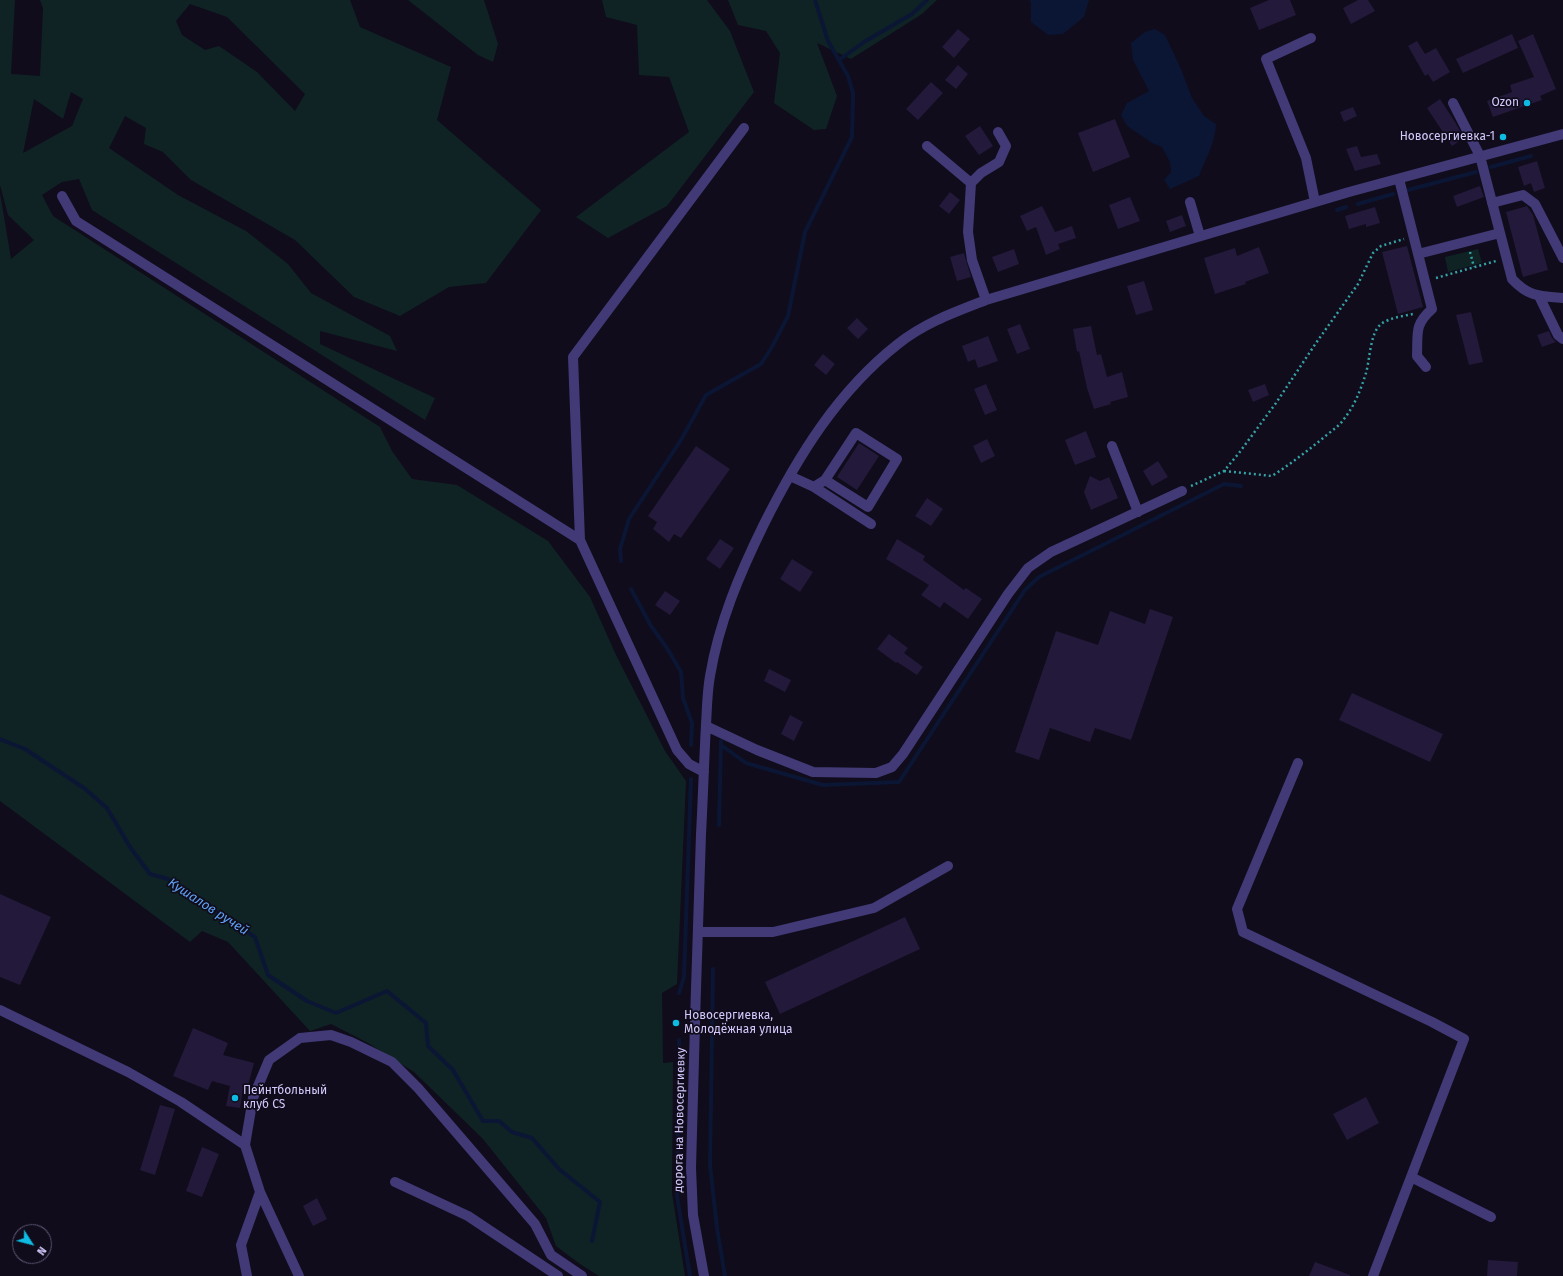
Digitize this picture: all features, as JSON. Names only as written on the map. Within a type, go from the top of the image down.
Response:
[{"type":"street","points":[[1311,38],[1266,59],[1306,158],[1315,202]]},
{"type":"street","points":[[1453,103],[1480,156],[1512,279],[1522,290],[1539,296],[1563,298]]},
{"type":"street","points":[[704,772],[689,764],[677,750],[580,540],[573,357],[744,128]]},
{"type":"street","points":[[986,300],[972,260],[968,232],[971,183],[981,173],[999,162],[1006,146],[998,132]]},
{"type":"street","name":"дорога на Новосергиевку","points":[[704,1276],[696,1235],[692,1194],[694,1055],[699,892],[706,726],[710,678],[724,619],[735,587],[748,557],[790,476],[817,431],[836,405],[877,362],[900,342],[924,327],[950,314],[986,300],[1315,202],[1563,134]]},
{"type":"street","points":[[927,146],[971,183]]},
{"type":"street","points":[[1399,179],[1432,309],[1424,316],[1419,324],[1417,356],[1426,367]]},
{"type":"street","points":[[1492,203],[1523,195],[1535,204],[1563,258]]},
{"type":"street","points":[[62,196],[76,221],[580,540]]},
{"type":"street","points":[[1190,202],[1200,236]]},
{"type":"street","points":[[1418,254],[1500,233]]},
{"type":"street","points":[[1539,296],[1558,335],[1563,339]]},
{"type":"street","points":[[814,487],[825,480],[856,433],[897,459],[868,507],[825,480]]},
{"type":"street","points":[[1112,446],[1138,512]]},
{"type":"street","points":[[790,476],[814,487],[871,524]]},
{"type":"street","points":[[706,726],[757,750],[813,772],[876,773],[892,767],[903,754],[1008,594],[1028,568],[1050,552],[1182,491]]},
{"type":"street","points":[[1298,763],[1236,909],[1244,932],[1432,1022],[1464,1039],[1373,1276]]},
{"type":"street","points":[[698,932],[773,932],[874,908],[948,866]]},
{"type":"street","points":[[0,1010],[128,1072],[181,1102],[245,1145]]},
{"type":"street","points":[[299,1276],[260,1192],[245,1145],[253,1098],[269,1060],[300,1038],[331,1035],[351,1042],[392,1062],[418,1088],[535,1224],[550,1255],[582,1276]]},
{"type":"street","points":[[1411,1177],[1491,1217]]},
{"type":"street","points":[[395,1182],[468,1216],[558,1276]]},
{"type":"street","points":[[247,1276],[241,1245],[260,1192]]},
{"type":"path","points":[[1182,491],[1224,471],[1239,453],[1276,403],[1316,342],[1358,284],[1373,253],[1381,246],[1414,237]]},
{"type":"path","points":[[1468,241],[1474,268]]},
{"type":"path","points":[[1426,281],[1507,258]]},
{"type":"path","points":[[1224,471],[1272,476],[1312,448],[1343,421],[1353,406],[1366,371],[1372,340],[1380,324],[1392,319],[1432,309]]},
{"type":"green space","points":[[0,0],[15,0],[11,74],[40,76],[43,8],[40,0],[350,0],[360,27],[451,67],[437,120],[541,210],[486,283],[449,287],[400,316],[354,297],[295,240],[191,180],[163,152],[144,144],[146,128],[125,116],[109,148],[178,195],[246,231],[288,264],[311,293],[390,336],[397,351],[320,331],[320,344],[435,398],[425,420],[92,210],[79,179],[62,182],[42,195],[53,216],[380,427],[392,451],[412,479],[457,485],[548,541],[590,597],[616,655],[665,751],[686,781],[677,984],[662,993],[663,1063],[673,1062],[672,1193],[685,1276],[599,1276],[580,1264],[556,1246],[546,1218],[483,1139],[414,1072],[368,1043],[331,1024],[310,1031],[228,942],[202,931],[190,942],[0,801],[0,193],[11,259],[34,240],[8,215],[0,185]],"holes":[[[190,4],[227,17],[305,94],[295,111],[257,72],[219,46],[205,50],[182,35],[176,21]],[[71,92],[83,99],[72,126],[23,153],[34,99],[63,119]]]},
{"type":"green space","points":[[408,0],[484,0],[498,44],[493,62],[478,55]]},
{"type":"green space","points":[[602,0],[707,0],[730,31],[754,92],[667,206],[608,238],[576,217],[689,132],[669,77],[639,75],[637,25],[606,17]]},
{"type":"green space","points":[[728,0],[937,0],[922,14],[851,59],[817,43],[837,96],[826,129],[814,130],[774,103],[780,53],[766,31],[738,25]]},
{"type":"green space","points":[[1478,249],[1482,263],[1448,272],[1445,257]]},
{"type":"water","points":[[1029,0],[1089,0],[1084,17],[1063,34],[1048,35],[1031,22],[1031,2]]},
{"type":"water","points":[[1155,29],[1165,35],[1181,69],[1192,98],[1204,116],[1216,124],[1212,144],[1199,176],[1170,189],[1164,180],[1171,172],[1170,162],[1162,147],[1152,143],[1127,126],[1121,115],[1127,103],[1149,91],[1133,60],[1131,43],[1145,32]]},
{"type":"building","points":[[1269,0],[1290,0],[1296,15],[1259,30],[1250,8]]},
{"type":"building","points":[[1358,0],[1368,0],[1375,11],[1351,24],[1343,8]]},
{"type":"building","points":[[958,29],[970,39],[954,58],[942,47]]},
{"type":"building","points":[[1512,34],[1518,48],[1463,73],[1456,59]]},
{"type":"building","points":[[1533,34],[1556,89],[1540,96],[1542,100],[1493,117],[1487,101],[1512,92],[1510,85],[1534,77],[1518,41]]},
{"type":"building","points":[[1417,41],[1425,54],[1436,48],[1450,72],[1433,82],[1428,74],[1425,76],[1408,46]]},
{"type":"building","points":[[958,65],[968,74],[956,89],[945,80]]},
{"type":"building","points":[[931,82],[943,93],[918,120],[906,109]]},
{"type":"building","points":[[1440,99],[1464,138],[1452,146],[1427,108]]},
{"type":"building","points":[[1353,107],[1357,116],[1344,122],[1340,112]]},
{"type":"building","points":[[1115,119],[1130,157],[1093,172],[1078,133]]},
{"type":"building","points":[[980,126],[993,146],[979,155],[965,136]]},
{"type":"building","points":[[1357,146],[1361,157],[1377,154],[1381,164],[1355,171],[1346,149]]},
{"type":"building","points":[[1537,161],[1545,188],[1534,192],[1531,183],[1524,186],[1518,167]]},
{"type":"building","points":[[1480,186],[1484,197],[1457,207],[1453,196]]},
{"type":"building","points":[[950,192],[960,200],[949,214],[939,206]]},
{"type":"building","points":[[1130,197],[1140,221],[1118,229],[1109,205]]},
{"type":"building","points":[[1042,206],[1055,232],[1072,226],[1076,238],[1058,244],[1060,249],[1046,255],[1036,227],[1027,231],[1020,216]]},
{"type":"building","points":[[1527,206],[1533,215],[1548,270],[1523,277],[1506,212]]},
{"type":"building","points":[[1375,207],[1380,223],[1366,227],[1366,224],[1349,229],[1345,216]]},
{"type":"building","points":[[1182,215],[1186,226],[1170,232],[1166,221]]},
{"type":"building","points":[[1407,246],[1423,307],[1398,314],[1382,252]]},
{"type":"building","points":[[1259,247],[1269,273],[1245,282],[1246,284],[1215,294],[1204,258],[1235,248],[1237,256]]},
{"type":"building","points":[[1014,249],[1019,264],[998,272],[992,257]]},
{"type":"building","points":[[964,253],[971,277],[957,281],[950,257]]},
{"type":"building","points":[[1144,281],[1153,310],[1136,315],[1127,286]]},
{"type":"building","points":[[1471,312],[1483,362],[1469,365],[1456,315]]},
{"type":"building","points":[[857,318],[868,329],[858,339],[847,328]]},
{"type":"building","points":[[1020,324],[1030,349],[1017,354],[1007,329]]},
{"type":"building","points":[[1091,326],[1097,355],[1101,354],[1107,377],[1122,372],[1128,397],[1110,402],[1111,404],[1094,409],[1087,388],[1079,351],[1077,352],[1073,329]]},
{"type":"building","points":[[1549,331],[1552,338],[1556,342],[1542,347],[1537,335]]},
{"type":"building","points":[[988,336],[998,361],[978,368],[975,359],[968,362],[962,346]]},
{"type":"building","points":[[823,354],[835,364],[826,375],[814,365]]},
{"type":"building","points":[[986,384],[997,410],[985,415],[974,389]]},
{"type":"building","points":[[1265,384],[1269,395],[1253,402],[1248,390]]},
{"type":"building","points":[[1086,431],[1096,457],[1075,465],[1065,440]]},
{"type":"building","points":[[987,439],[995,456],[981,463],[973,446]]},
{"type":"building","points":[[859,443],[879,456],[857,490],[837,477]]},
{"type":"building","points":[[696,446],[730,469],[681,538],[674,534],[669,542],[653,529],[657,522],[648,516]]},
{"type":"building","points":[[1158,461],[1168,477],[1152,486],[1143,471]]},
{"type":"building","points":[[1090,476],[1100,481],[1109,477],[1118,498],[1091,510],[1084,492]]},
{"type":"building","points":[[927,498],[943,509],[931,526],[915,516]]},
{"type":"building","points":[[720,539],[734,548],[720,569],[706,559]]},
{"type":"building","points":[[897,539],[925,556],[923,560],[964,590],[966,588],[982,599],[968,619],[944,602],[940,608],[921,595],[929,585],[886,559]]},
{"type":"building","points":[[792,559],[813,572],[800,592],[780,579]]},
{"type":"building","points":[[665,591],[680,601],[670,615],[655,605]]},
{"type":"building","points":[[1150,609],[1173,617],[1131,740],[1095,728],[1090,742],[1050,728],[1039,760],[1015,752],[1056,631],[1098,645],[1110,611],[1145,624]]},
{"type":"building","points":[[889,634],[908,648],[904,653],[923,667],[917,675],[897,662],[896,663],[877,649]]},
{"type":"building","points":[[769,669],[791,680],[785,692],[764,681]]},
{"type":"building","points":[[1352,693],[1443,734],[1430,762],[1339,720]]},
{"type":"building","points":[[790,715],[803,722],[794,741],[781,734]]},
{"type":"building","points":[[0,894],[51,917],[20,985],[0,977]]},
{"type":"building","points":[[905,917],[920,949],[780,1014],[765,982]]},
{"type":"building","points":[[193,1028],[228,1043],[223,1055],[254,1063],[247,1090],[243,1089],[240,1108],[226,1106],[230,1086],[212,1081],[208,1090],[173,1076]]},
{"type":"building","points":[[1366,1097],[1379,1123],[1347,1140],[1333,1114]]},
{"type":"building","points":[[160,1105],[175,1109],[155,1175],[140,1170]]},
{"type":"building","points":[[202,1147],[219,1154],[202,1197],[186,1191]]},
{"type":"building","points":[[317,1198],[327,1219],[313,1226],[303,1206]]},
{"type":"building","points":[[1488,1260],[1518,1262],[1517,1276],[1487,1276]]},
{"type":"building","points":[[1315,1262],[1350,1275],[1350,1276],[1309,1276]]},
{"type":"waterway","points":[[621,561],[620,549],[629,519],[681,440],[706,395],[761,364],[772,347],[788,316],[805,232],[852,137],[853,93],[848,76],[828,41],[815,0]]},
{"type":"waterway","points":[[839,60],[864,42],[912,14],[927,0]]},
{"type":"waterway","points":[[1491,167],[1531,156]]},
{"type":"waterway","points":[[1408,190],[1476,172]]},
{"type":"waterway","points":[[1358,204],[1393,194]]},
{"type":"waterway","points":[[1337,210],[1346,207]]},
{"type":"waterway","points":[[721,745],[746,763],[823,785],[899,782],[1025,590],[1039,577],[1224,484],[1241,486]]},
{"type":"waterway","points":[[631,589],[651,626],[667,648],[681,672],[683,698],[692,723],[691,745]]},
{"type":"waterway","name":"Кушалов ручей","points":[[0,739],[25,749],[84,788],[107,808],[130,847],[150,874],[168,879],[191,896],[255,937],[268,975],[307,1001],[336,1013],[387,991],[426,1023],[428,1046],[453,1070],[483,1121],[499,1121],[512,1132],[532,1138],[559,1169],[600,1202],[592,1241]]},
{"type":"waterway","points":[[719,825],[721,741]]},
{"type":"waterway","points":[[679,993],[684,977],[691,779]]},
{"type":"waterway","points":[[713,969],[710,1165],[717,1228],[725,1276]]},
{"type":"waterway","points":[[679,1040],[677,1196],[690,1276]]},
{"type":"place","name":"Ozon","points":[[1527,103]]},
{"type":"place","name":"Новосергиевка-1","points":[[1503,137]]},
{"type":"place","name":"Новосергиевка, Молодёжная улица","points":[[676,1023]]},
{"type":"place","name":"Пейнтбольный клуб CS","points":[[235,1098]]}]
